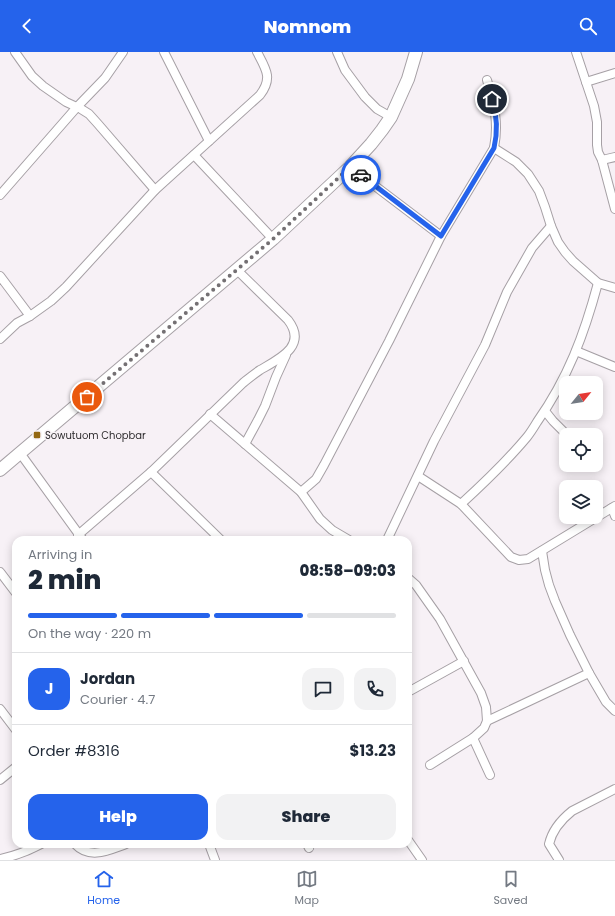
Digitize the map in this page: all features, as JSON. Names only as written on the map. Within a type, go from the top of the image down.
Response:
[{"type":"main road","points":[[0,470],[273,239],[350,167],[391,117],[408,79],[416,52]]},
{"type":"street","points":[[16,52],[32,76],[43,86],[66,102],[77,106],[89,114],[155,190]]},
{"type":"street","points":[[0,194],[77,106],[105,78],[123,52]]},
{"type":"street","points":[[164,52],[209,141]]},
{"type":"street","points":[[0,339],[17,323],[51,301],[66,287],[155,190],[260,95],[265,89],[268,75],[257,52]]},
{"type":"street","points":[[337,52],[345,70],[365,97],[377,109],[391,117]]},
{"type":"street","points":[[576,52],[594,106],[597,122],[598,152],[602,160],[615,209]]},
{"type":"street","points":[[586,82],[615,73]]},
{"type":"street","points":[[302,492],[316,479],[324,465],[389,341],[441,236],[494,148],[496,139],[495,110],[487,80]]},
{"type":"street","points":[[494,148],[516,162],[528,174],[539,191],[546,207],[551,226],[558,242],[565,252],[598,284],[615,288]]},
{"type":"street","points":[[194,155],[273,239]]},
{"type":"street","points":[[602,160],[615,157]]},
{"type":"street","points":[[350,167],[441,236]]},
{"type":"street","points":[[389,536],[434,442],[486,345],[507,292],[532,248],[551,226]]},
{"type":"street","points":[[237,270],[288,320],[292,325],[295,338],[276,377],[265,406],[245,444]]},
{"type":"street","points":[[0,276],[30,316]]},
{"type":"street","points":[[461,504],[511,455],[528,436],[545,411],[556,393],[576,351],[586,325],[598,284]]},
{"type":"street","points":[[576,351],[615,367]]},
{"type":"street","points":[[81,536],[151,472],[243,383],[286,355]]},
{"type":"street","points":[[545,411],[560,428]]},
{"type":"street","points":[[210,414],[302,492],[320,519],[332,530],[342,536]]},
{"type":"street","points":[[20,454],[79,536]]},
{"type":"street","points":[[151,472],[217,536]]},
{"type":"street","points":[[418,476],[461,504],[515,559],[528,559],[614,510]]},
{"type":"street","points":[[542,551],[545,570],[554,601],[589,673],[606,702],[615,711]]},
{"type":"street","points":[[0,572],[12,588]]},
{"type":"street","points":[[412,582],[428,602],[464,661],[481,693],[486,707],[487,721],[484,728],[473,738],[430,766]]},
{"type":"street","points":[[412,690],[464,661]]},
{"type":"street","points":[[487,721],[589,673]]},
{"type":"street","points":[[0,709],[12,725]]},
{"type":"street","points":[[473,738],[490,775]]},
{"type":"street","points":[[0,780],[12,770]]},
{"type":"street","points":[[558,860],[549,844],[555,830],[572,811],[615,789]]},
{"type":"street","points":[[412,846],[422,860]]},
{"type":"street","points":[[0,860],[15,856],[34,848]]},
{"type":"street","points":[[80,848],[89,853],[113,848]]},
{"type":"street","points":[[210,848],[215,860]]},
{"type":"way so far","points":[[87,397],[273,239],[350,167],[361,175]]},
{"type":"place","name":"Sowutuom Chopbar","points":[[37,435]]},
{"type":"route","points":[[361,175],[441,236],[494,148],[496,139],[496,124],[495,110],[492,99]]}]
